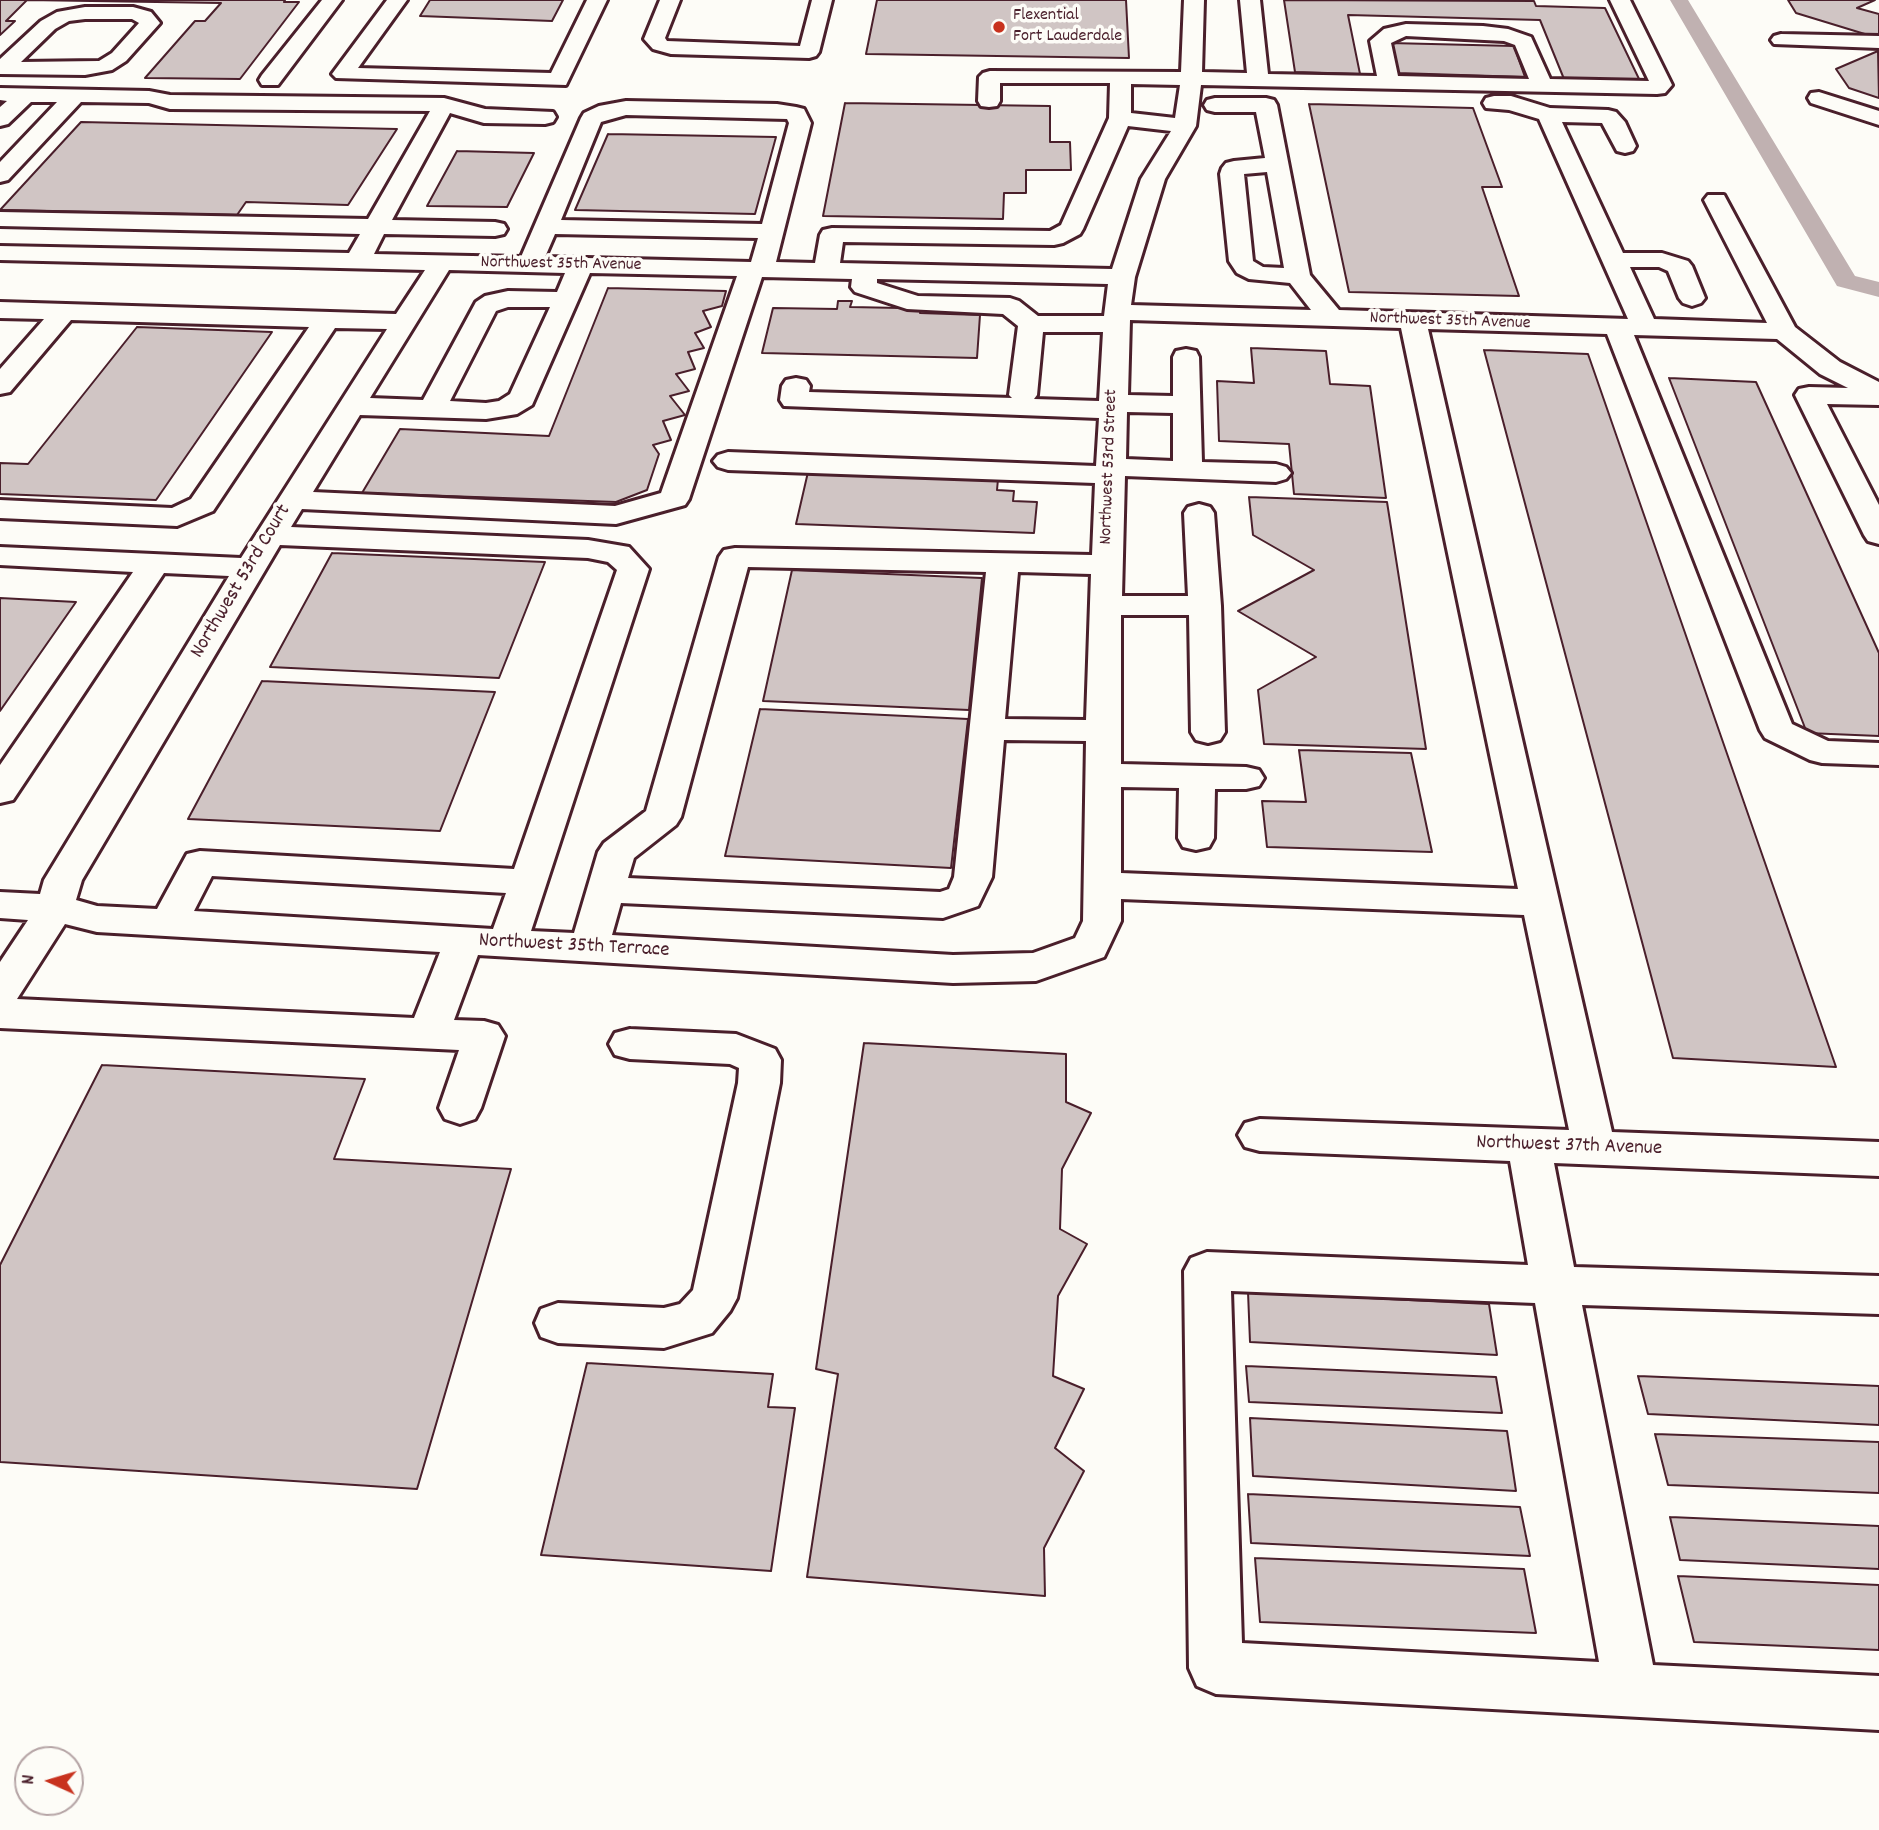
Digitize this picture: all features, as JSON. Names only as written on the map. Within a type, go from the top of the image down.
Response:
[{"type":"street","points":[[270,80],[332,0]]},
{"type":"street","points":[[397,0],[343,74],[558,80],[597,0]]},
{"type":"street","points":[[670,0],[654,39],[660,45],[671,48],[809,51],[822,0]]},
{"type":"street","name":"Northwest 53rd Street","points":[[1090,947],[1101,921],[1105,605],[1116,318],[1122,277],[1153,179],[1188,103],[1194,0]]},
{"type":"street","points":[[1250,0],[1258,79]]},
{"type":"street","points":[[1120,118],[1188,103],[1258,79],[1643,90],[1657,88],[1661,85],[1620,0]]},
{"type":"street","points":[[133,13],[145,16],[150,23],[119,57],[105,66],[85,69],[1,68],[48,25],[64,16],[133,13]]},
{"type":"street","points":[[1389,83],[1380,41],[1391,33],[1406,30],[1508,34],[1524,41],[1543,87]]},
{"type":"street","points":[[1781,40],[1879,42]]},
{"type":"street","points":[[989,102],[990,77],[1121,77],[1188,103],[1266,105],[1300,97],[1511,103],[1548,115],[1608,117],[1614,122],[1625,146]]},
{"type":"street","points":[[1059,77],[1060,101]]},
{"type":"street","points":[[826,271],[832,235],[1054,238],[1071,229],[1120,118],[1121,77]]},
{"type":"street","points":[[0,94],[149,97],[170,102],[444,105],[484,116],[545,117]]},
{"type":"street","points":[[0,119],[25,95]]},
{"type":"street","points":[[0,175],[76,96]]},
{"type":"street","points":[[1819,98],[1879,117]]},
{"type":"street","points":[[358,261],[444,105]]},
{"type":"street","points":[[1266,105],[1298,276],[1331,318]]},
{"type":"street","points":[[292,500],[616,515],[674,499],[772,231],[800,123],[796,114],[777,111],[626,108],[607,111],[592,118],[530,264]]},
{"type":"street","points":[[1548,115],[1614,260],[1632,327],[1777,730],[1822,752],[1879,754]]},
{"type":"street","points":[[1278,166],[1234,168],[1232,174],[1241,261],[1246,268],[1258,274],[1298,276]]},
{"type":"street","points":[[1716,200],[1784,331],[1830,368],[1879,395]]},
{"type":"street","points":[[0,219],[495,229]]},
{"type":"street","points":[[545,227],[772,231]]},
{"type":"street","points":[[869,236],[864,287],[916,304],[1010,306],[1031,324],[1023,395]]},
{"type":"street","name":"Northwest 35th Avenue","points":[[0,253],[1122,277]]},
{"type":"street","points":[[1614,260],[1662,260],[1679,266],[1692,298]]},
{"type":"street","name":"Northwest 53rd Court","points":[[1,995],[55,908],[63,880],[250,568],[442,262]]},
{"type":"street","points":[[352,406],[486,411],[507,408],[522,399],[581,265]]},
{"type":"street","points":[[432,409],[485,307],[508,299],[566,300]]},
{"type":"street","points":[[0,310],[404,322]]},
{"type":"street","points":[[0,386],[64,312]]},
{"type":"street","name":"Northwest 35th Avenue","points":[[1031,324],[1116,318],[1331,318],[1784,331]]},
{"type":"street","points":[[0,509],[177,517],[202,505],[327,320]]},
{"type":"street","points":[[1413,321],[1594,1148]]},
{"type":"street","points":[[1186,358],[1188,470]]},
{"type":"street","points":[[796,386],[794,400],[1112,407],[1187,405]]},
{"type":"street","points":[[1879,395],[1809,396],[1879,535]]},
{"type":"street","points":[[728,461],[1276,473]]},
{"type":"street","points":[[1199,513],[1205,606],[1208,732]]},
{"type":"street","points":[[271,535],[588,549],[618,554],[633,569],[508,943]]},
{"type":"street","points":[[0,556],[250,568]]},
{"type":"street","points":[[589,947],[617,852],[663,817],[735,557],[1107,565]]},
{"type":"street","points":[[0,792],[155,563]]},
{"type":"street","points":[[605,890],[943,905],[965,897],[973,877],[1003,563]]},
{"type":"street","points":[[1105,605],[1205,606]]},
{"type":"street","points":[[987,729],[1103,731]]},
{"type":"street","points":[[1103,775],[1246,778]]},
{"type":"street","points":[[1196,838],[1197,777]]},
{"type":"street","points":[[169,923],[200,863],[528,882]]},
{"type":"street","points":[[1102,885],[1540,903]]},
{"type":"street","name":"Northwest 35th Terrace","points":[[0,905],[55,908],[97,919],[953,969],[1036,967],[1090,947]]},
{"type":"street","points":[[428,1034],[464,940]]},
{"type":"street","points":[[1,995],[428,1034],[484,1036],[460,1108]]},
{"type":"street","points":[[558,1323],[664,1328],[695,1319],[714,1298],[759,1083],[760,1060],[736,1049],[629,1044]]},
{"type":"street","name":"Northwest 37th Avenue","points":[[1260,1135],[1879,1159]]},
{"type":"street","points":[[1529,1146],[1631,1690]]},
{"type":"street","points":[[1879,1295],[1207,1271],[1216,1668],[1879,1703]]},
{"type":"building","points":[[0,0],[27,0],[6,21],[15,21],[0,35]]},
{"type":"building","points":[[27,0],[299,2],[240,79],[145,78],[195,21],[205,21],[221,3]]},
{"type":"building","points":[[430,0],[563,0],[552,21],[420,16]]},
{"type":"building","name":"Flexential Fort Lauderdale","points":[[877,0],[1126,0],[1129,58],[866,54]]},
{"type":"building","points":[[1284,0],[1534,1],[1536,6],[1605,8],[1640,81],[1564,79],[1540,20],[1348,15],[1360,74],[1295,72]]},
{"type":"building","points":[[1788,0],[1875,0],[1857,8],[1879,14],[1879,35],[1868,35],[1796,13]]},
{"type":"building","points":[[1390,43],[1514,46],[1525,77],[1397,73]]},
{"type":"building","points":[[1878,51],[1879,98],[1849,88],[1836,69]]},
{"type":"building","points":[[845,103],[1050,106],[1050,142],[1070,142],[1071,170],[1026,170],[1026,193],[1004,193],[1003,219],[823,216]]},
{"type":"building","points":[[1309,104],[1473,108],[1502,187],[1482,187],[1519,296],[1349,292]]},
{"type":"building","points":[[81,122],[397,129],[348,205],[246,202],[237,215],[0,210]]},
{"type":"building","points":[[608,134],[776,137],[755,214],[575,210]]},
{"type":"building","points":[[457,151],[534,153],[507,207],[427,206]]},
{"type":"building","points":[[608,288],[726,291],[722,306],[703,311],[711,327],[695,333],[704,348],[688,352],[695,369],[676,374],[689,391],[670,396],[685,415],[663,421],[671,440],[653,445],[659,454],[647,490],[616,502],[362,493],[400,429],[549,436]]},
{"type":"building","points":[[838,301],[852,301],[850,307],[901,308],[901,304],[921,304],[920,313],[980,315],[977,358],[762,353],[773,308],[837,309]]},
{"type":"building","points":[[137,327],[272,332],[156,500],[0,494],[0,463],[28,464]]},
{"type":"building","points":[[1251,348],[1326,351],[1330,384],[1370,386],[1386,498],[1294,494],[1289,444],[1219,441],[1217,381],[1254,383]]},
{"type":"building","points":[[1484,350],[1588,354],[1836,1067],[1673,1058]]},
{"type":"building","points":[[1669,378],[1756,382],[1879,653],[1879,736],[1807,733]]},
{"type":"building","points":[[808,472],[998,479],[997,490],[1014,491],[1013,501],[1037,502],[1034,533],[796,524]]},
{"type":"building","points":[[1249,497],[1387,502],[1426,749],[1264,744],[1258,690],[1316,657],[1238,611],[1314,570],[1253,535]]},
{"type":"building","points":[[332,553],[545,562],[499,678],[270,667]]},
{"type":"building","points":[[792,570],[982,578],[969,710],[763,701]]},
{"type":"building","points":[[0,598],[76,602],[0,711]]},
{"type":"building","points":[[262,681],[495,692],[440,831],[188,819]]},
{"type":"building","points":[[760,709],[968,719],[951,868],[725,856]]},
{"type":"building","points":[[1299,750],[1411,753],[1432,852],[1267,847],[1262,801],[1306,802]]},
{"type":"building","points":[[864,1043],[1066,1054],[1066,1102],[1091,1113],[1062,1169],[1060,1229],[1087,1244],[1058,1296],[1053,1376],[1084,1389],[1055,1448],[1084,1471],[1044,1548],[1045,1596],[807,1577],[838,1374],[816,1369]]},
{"type":"building","points":[[102,1065],[365,1079],[334,1159],[511,1169],[417,1489],[0,1462],[0,1265]]},
{"type":"building","points":[[1248,1292],[1489,1304],[1497,1355],[1250,1342]]},
{"type":"building","points":[[587,1363],[773,1374],[768,1407],[795,1408],[771,1571],[541,1555]]},
{"type":"building","points":[[1246,1366],[1496,1377],[1502,1413],[1249,1402]]},
{"type":"building","points":[[1638,1376],[1879,1386],[1879,1425],[1648,1414]]},
{"type":"building","points":[[1250,1418],[1507,1431],[1516,1491],[1253,1476]]},
{"type":"building","points":[[1655,1434],[1879,1442],[1879,1493],[1668,1485]]},
{"type":"building","points":[[1248,1494],[1520,1507],[1530,1556],[1251,1543]]},
{"type":"building","points":[[1670,1517],[1879,1526],[1879,1569],[1680,1560]]},
{"type":"building","points":[[1255,1558],[1524,1569],[1536,1633],[1260,1622]]},
{"type":"building","points":[[1678,1576],[1879,1585],[1879,1650],[1694,1642]]},
{"type":"waterway","points":[[1679,0],[1846,281],[1879,290]]},
{"type":"place","name":"Flexential Fort Lauderdale","points":[[999,27]]}]
